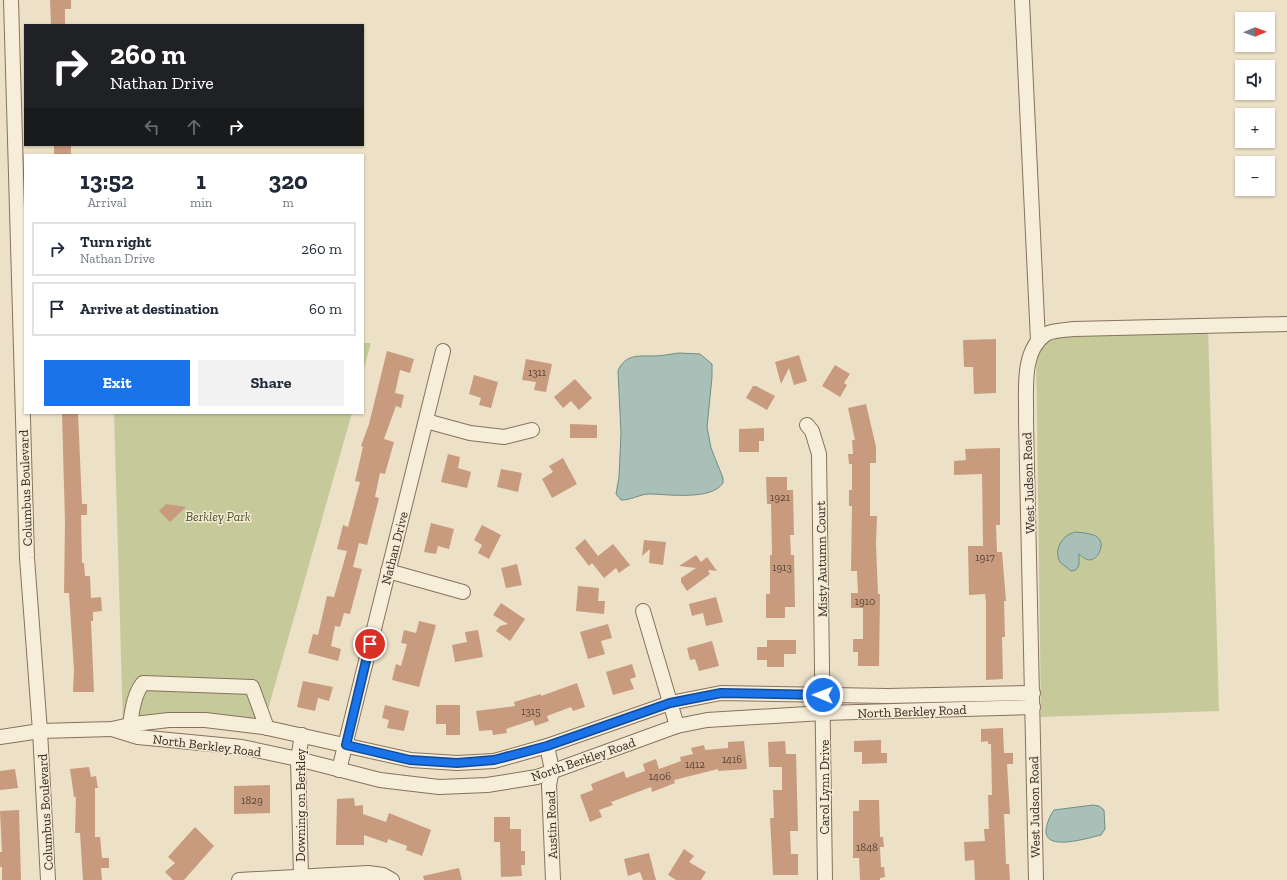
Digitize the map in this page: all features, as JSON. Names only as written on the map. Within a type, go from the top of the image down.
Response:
[{"type":"street","name":"Columbus Boulevard","points":[[11,0],[6,51],[27,558],[40,731],[48,880]]},
{"type":"street","points":[[1022,0],[1038,341]]},
{"type":"street","points":[[1038,341],[1047,333],[1074,329],[1287,324]]},
{"type":"street","name":"West Judson Road","points":[[1036,880],[1026,414],[1030,355],[1038,341]]},
{"type":"street","name":"Nathan Drive","points":[[339,770],[444,351]]},
{"type":"street","points":[[426,421],[470,433],[504,437],[532,430]]},
{"type":"street","name":"Misty Autumn Court","points":[[807,425],[812,431],[819,454],[823,695]]},
{"type":"street","points":[[388,571],[463,592]]},
{"type":"street","points":[[643,610],[677,726]]},
{"type":"street","points":[[130,725],[132,709],[139,688],[143,683],[252,687],[267,728]]},
{"type":"street","name":"North Berkley Road","points":[[0,737],[40,731],[112,729],[169,720],[205,720],[267,728],[410,760],[457,763],[494,760],[547,746],[670,703],[721,693],[887,696],[1033,693]]},
{"type":"street","name":"Carol Lynn Drive","points":[[823,695],[824,880]]},
{"type":"street","name":"North Berkley Road","points":[[112,729],[138,737],[242,747],[298,759],[380,780],[439,787],[487,785],[537,777],[677,726],[707,720],[823,713],[1033,707]]},
{"type":"street","name":"Downing on Berkley","points":[[301,876],[298,759],[302,735]]},
{"type":"street","name":"Austin Road","points":[[547,746],[552,772],[549,785],[553,880]]},
{"type":"street","points":[[240,880],[368,874],[383,875],[392,880]]},
{"type":"green space","points":[[1208,326],[1219,711],[1041,717],[1036,350],[1050,337]]},
{"type":"green space","points":[[364,343],[371,343],[364,368]]},
{"type":"green space","name":"Berkley Park","points":[[114,414],[352,414],[263,727],[123,726]]},
{"type":"water","points":[[679,353],[700,354],[712,364],[707,427],[711,448],[723,478],[723,483],[717,489],[699,494],[648,494],[621,500],[616,494],[619,477],[621,433],[618,371],[624,361],[632,357],[660,356]]},
{"type":"water","points":[[1076,532],[1096,536],[1100,540],[1101,546],[1099,553],[1093,559],[1090,560],[1084,558],[1079,554],[1079,565],[1076,570],[1071,571],[1060,562],[1058,552],[1060,543],[1063,539],[1071,533]]},
{"type":"water","points":[[1093,805],[1099,806],[1104,810],[1105,829],[1101,835],[1068,842],[1059,842],[1047,837],[1047,825],[1054,810]]},
{"type":"building","points":[[50,0],[71,0],[71,9],[65,9],[65,24],[51,24]]},
{"type":"building","points":[[54,146],[71,146],[71,154],[54,154]]},
{"type":"building","points":[[996,339],[996,393],[974,394],[973,367],[964,367],[963,340]]},
{"type":"building","points":[[387,351],[414,359],[410,373],[400,370],[395,393],[404,395],[401,408],[396,406],[384,439],[394,442],[385,474],[380,473],[375,497],[379,498],[367,545],[359,543],[353,567],[362,569],[350,614],[344,613],[340,627],[335,626],[331,646],[341,649],[338,661],[308,653],[313,634],[318,635],[327,596],[334,597],[347,551],[337,549],[343,525],[348,527],[360,482],[355,481],[363,447],[361,446],[369,424]]},
{"type":"building","points":[[799,355],[807,381],[794,385],[789,368],[781,384],[775,362]]},
{"type":"building","points":[[526,359],[552,364],[546,392],[534,390],[536,382],[522,380]]},
{"type":"building","points":[[835,365],[850,374],[844,383],[847,385],[840,397],[822,386]]},
{"type":"building","points":[[474,375],[498,382],[491,408],[479,405],[481,398],[469,394]]},
{"type":"building","points":[[575,379],[592,398],[579,410],[571,401],[563,408],[554,397]]},
{"type":"building","points":[[753,386],[756,386],[775,396],[767,410],[746,398]]},
{"type":"building","points":[[866,404],[876,447],[876,463],[870,463],[870,516],[877,516],[876,544],[878,594],[880,594],[879,666],[858,666],[858,652],[853,652],[853,639],[863,639],[863,608],[851,608],[851,593],[858,593],[857,571],[851,571],[852,506],[849,506],[849,490],[852,490],[852,464],[849,464],[848,454],[853,454],[852,440],[855,440],[848,408]]},
{"type":"building","points":[[62,414],[78,414],[82,504],[87,504],[87,515],[81,515],[82,563],[84,563],[85,576],[90,576],[91,598],[101,597],[102,611],[93,612],[93,621],[91,621],[94,692],[73,692],[74,670],[69,593],[64,593],[65,522]]},
{"type":"building","points":[[570,424],[597,425],[597,438],[570,438]]},
{"type":"building","points":[[764,428],[764,441],[759,441],[759,452],[739,452],[739,429]]},
{"type":"building","points":[[1000,448],[1000,525],[996,525],[997,552],[1002,552],[1006,601],[1004,601],[1005,637],[1002,637],[1003,679],[986,680],[985,594],[969,595],[968,546],[983,546],[982,474],[954,475],[954,461],[966,460],[965,449]]},
{"type":"building","points":[[448,454],[460,457],[458,468],[471,472],[467,488],[441,482]]},
{"type":"building","points":[[563,458],[577,484],[552,498],[542,479],[553,472],[549,466]]},
{"type":"building","points":[[501,469],[522,473],[518,492],[497,487]]},
{"type":"building","points":[[766,477],[787,477],[787,490],[793,490],[794,535],[790,535],[791,555],[794,555],[795,607],[785,607],[785,618],[766,618],[766,594],[770,594],[770,555],[772,555],[771,504],[767,504]]},
{"type":"building","points":[[166,504],[186,507],[170,522],[159,511]]},
{"type":"building","points":[[431,523],[454,529],[449,549],[438,546],[436,554],[424,552]]},
{"type":"building","points":[[482,525],[501,535],[489,559],[478,553],[482,545],[474,540]]},
{"type":"building","points":[[585,539],[598,556],[613,544],[630,565],[619,573],[616,568],[604,578],[592,563],[589,566],[575,548]]},
{"type":"building","points":[[644,540],[666,542],[663,565],[649,563],[650,549],[642,556]]},
{"type":"building","points":[[696,555],[701,562],[707,557],[717,571],[708,571],[710,574],[687,591],[681,582],[681,578],[696,568],[679,566]]},
{"type":"building","points":[[517,564],[522,585],[506,588],[501,568]]},
{"type":"building","points":[[578,586],[599,588],[598,601],[605,601],[604,614],[576,611]]},
{"type":"building","points":[[716,597],[723,622],[706,626],[703,613],[692,616],[689,604]]},
{"type":"building","points":[[501,603],[525,619],[510,641],[496,631],[500,626],[508,624],[493,615]]},
{"type":"building","points":[[419,621],[436,625],[419,687],[392,680],[396,664],[401,666],[407,644],[401,643],[404,630],[416,633]]},
{"type":"building","points":[[608,624],[612,638],[601,641],[605,654],[588,659],[580,632]]},
{"type":"building","points":[[478,630],[483,657],[455,662],[452,645],[467,642],[465,632]]},
{"type":"building","points":[[767,640],[796,640],[796,654],[784,654],[784,667],[767,667],[767,660],[757,660],[757,647],[767,647]]},
{"type":"building","points":[[712,641],[719,666],[699,671],[695,659],[690,660],[687,648]]},
{"type":"building","points":[[632,664],[636,677],[630,679],[634,689],[613,695],[606,672]]},
{"type":"building","points":[[303,681],[333,687],[329,701],[318,698],[315,711],[297,707]]},
{"type":"building","points":[[577,683],[585,707],[573,711],[571,707],[547,716],[549,721],[535,726],[533,720],[506,729],[507,733],[493,735],[492,730],[479,731],[476,711],[515,706],[514,702],[541,694],[541,696]]},
{"type":"building","points":[[385,705],[409,711],[404,731],[387,728],[389,720],[382,718]]},
{"type":"building","points":[[436,705],[460,705],[460,735],[446,735],[446,724],[436,724]]},
{"type":"building","points":[[1003,728],[1004,753],[1013,753],[1013,764],[1007,764],[1010,814],[1004,814],[1006,864],[1009,864],[1010,880],[975,880],[974,860],[965,861],[964,842],[985,841],[984,829],[989,829],[988,795],[992,795],[991,744],[988,744],[988,741],[981,742],[981,729]]},
{"type":"building","points":[[881,740],[881,753],[887,753],[887,763],[862,764],[862,752],[854,752],[854,741]]},
{"type":"building","points":[[744,741],[747,769],[718,771],[718,769],[674,780],[675,783],[652,792],[651,787],[611,802],[613,805],[599,810],[602,817],[590,822],[580,795],[593,790],[591,784],[624,771],[626,778],[645,771],[643,764],[656,759],[659,769],[681,761],[680,757],[693,754],[691,748],[704,745],[705,750],[728,748],[728,742]]},
{"type":"building","points":[[785,741],[786,754],[796,754],[798,831],[790,831],[791,854],[798,854],[798,875],[773,875],[770,818],[774,818],[773,790],[782,790],[782,767],[769,767],[768,742]]},
{"type":"building","points":[[89,767],[91,777],[96,776],[98,788],[95,788],[95,837],[100,837],[102,858],[109,858],[109,868],[101,868],[102,880],[83,880],[80,833],[75,833],[76,797],[74,797],[70,769]]},
{"type":"building","points":[[15,769],[18,788],[0,790],[0,771]]},
{"type":"building","points":[[270,785],[270,813],[234,814],[234,786]]},
{"type":"building","points":[[354,798],[355,806],[363,805],[363,814],[386,822],[389,813],[431,830],[422,856],[406,850],[407,846],[388,839],[387,843],[364,835],[364,845],[336,845],[337,799]]},
{"type":"building","points":[[859,800],[879,800],[880,837],[883,837],[884,847],[880,847],[881,867],[884,867],[885,877],[880,878],[880,880],[860,880],[859,858],[853,858],[853,811],[859,811]]},
{"type":"building","points":[[19,810],[21,880],[2,880],[2,867],[0,867],[0,852],[2,852],[0,811]]},
{"type":"building","points":[[494,817],[510,817],[510,829],[521,829],[521,851],[525,851],[525,865],[521,865],[522,876],[501,877],[500,842],[494,842]]},
{"type":"building","points":[[195,827],[214,846],[184,880],[173,880],[165,872],[175,863],[168,857]]},
{"type":"building","points":[[684,849],[694,856],[689,862],[706,872],[701,880],[676,880],[668,875]]},
{"type":"building","points":[[649,853],[656,880],[643,880],[640,872],[628,876],[624,859]]},
{"type":"building","points":[[459,868],[462,880],[424,880],[423,876]]},
{"type":"route","points":[[370,644],[346,745],[410,760],[457,763],[494,760],[547,746],[670,703],[721,693],[823,695]]}]
